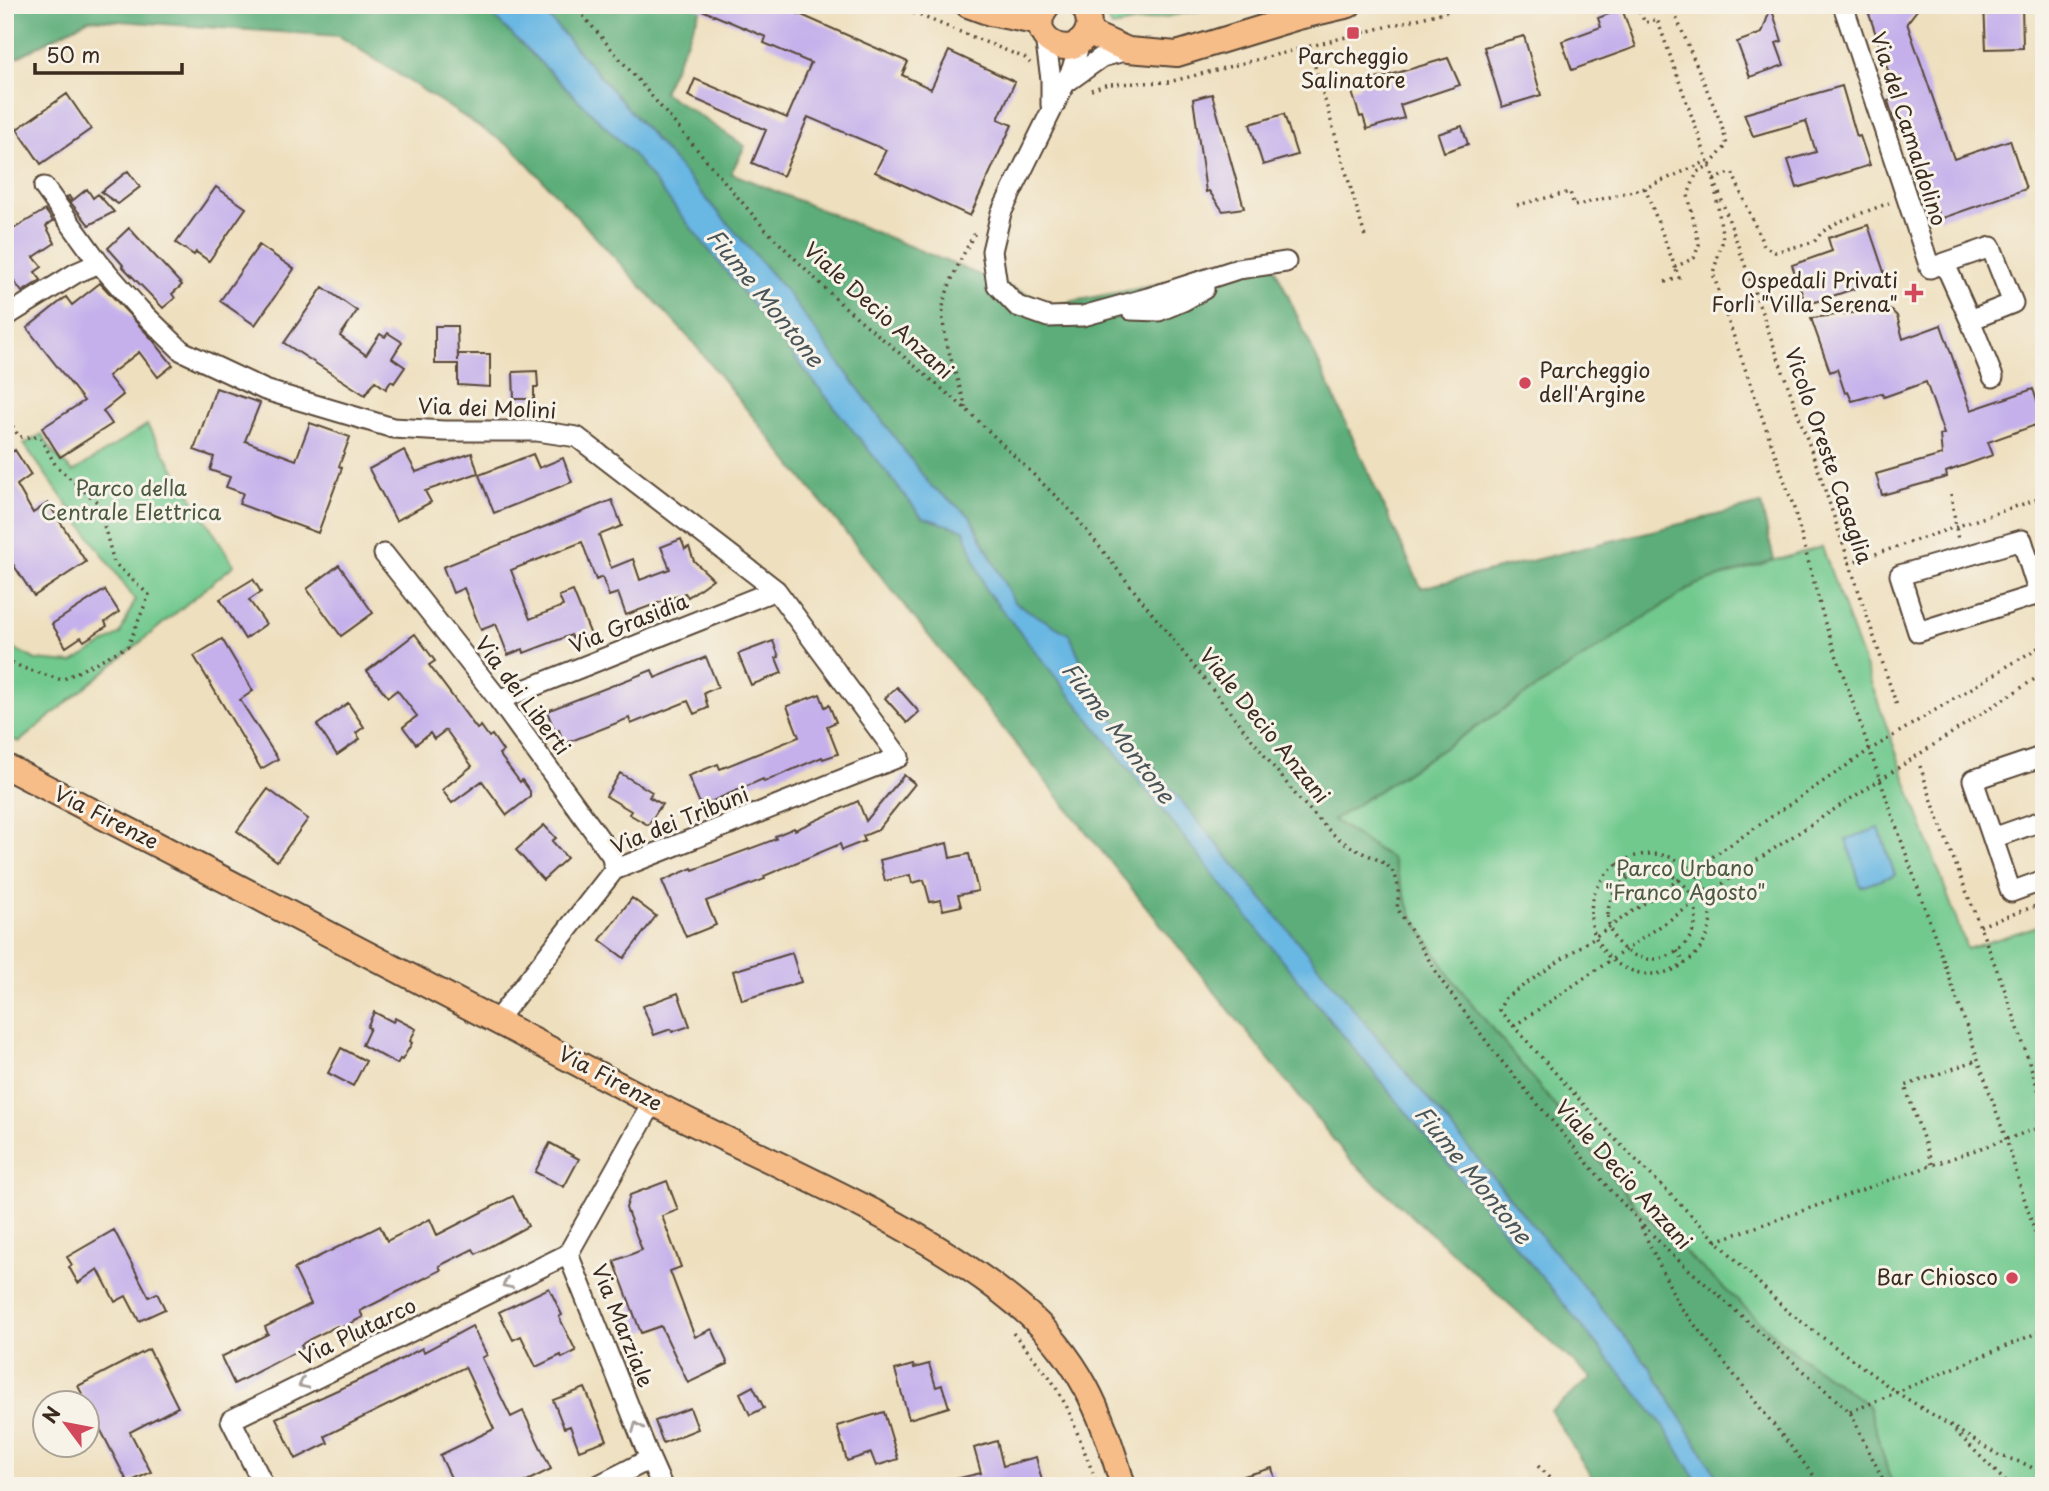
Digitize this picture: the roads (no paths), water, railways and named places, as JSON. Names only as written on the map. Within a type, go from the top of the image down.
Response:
[{"type":"main road","points":[[968,5],[990,13],[1044,22],[1051,43],[1065,47],[1083,37],[1128,50],[1177,54],[1298,17],[1349,5]]},
{"type":"main road","points":[[1082,5],[1088,17],[1083,37]]},
{"type":"main road","name":"Via Firenze","points":[[5,766],[905,1230],[979,1277],[1019,1306],[1060,1347],[1084,1381],[1109,1437],[1123,1486]]},
{"type":"street","name":"Via del Camaldolino","points":[[1843,5],[1907,197],[1938,266],[1970,320],[1993,377]]},
{"type":"street","points":[[1044,22],[1051,79],[1051,110]]},
{"type":"street","points":[[1083,37],[1072,69],[1001,213],[992,251],[997,285],[1017,306],[1048,317],[1083,316],[1103,311],[1159,311],[1183,301],[1238,269],[1286,262]]},
{"type":"street","points":[[1063,85],[1102,57],[1128,50]]},
{"type":"street","name":"Via dei Molini","points":[[44,187],[99,263],[140,310],[182,351],[265,390],[393,428],[444,431],[537,430],[577,437],[776,590],[899,757]]},
{"type":"street","points":[[1938,266],[1991,247],[2013,303],[1970,320]]},
{"type":"street","points":[[5,317],[76,273],[99,263]]},
{"type":"street","points":[[2022,540],[2041,596],[1918,632],[1900,575],[2022,540]]},
{"type":"street","name":"Via dei Liberti","points":[[384,554],[499,700],[612,856],[614,870]]},
{"type":"street","name":"Via Grasidia","points":[[499,700],[776,590]]},
{"type":"street","points":[[2044,755],[1973,780],[2011,892],[2044,880]]},
{"type":"street","name":"Via dei Tribuni","points":[[497,1020],[614,870],[899,757]]},
{"type":"street","points":[[1993,838],[2044,820]]},
{"type":"street","name":"Via Marziale","points":[[653,1102],[568,1254],[663,1486]]},
{"type":"street","name":"Via Plutarco","points":[[262,1485],[230,1420],[568,1254]]},
{"type":"street","points":[[607,1484],[650,1459]]},
{"type":"water","name":"Fiume Montone","points":[[482,5],[534,5],[546,14],[783,287],[930,485],[970,516],[1014,602],[1070,635],[1097,699],[1650,1367],[1723,1486],[1700,1486],[1663,1425],[1318,1005],[986,590],[964,530],[922,517],[629,150]]},
{"type":"water","points":[[1879,828],[1895,875],[1861,887],[1846,839]]},
{"type":"place","name":"Parcheggio Salinatore","points":[[1353,33]]},
{"type":"place","name":"Ospedali Privati Forlì \"Villa Serena\"","points":[[1914,293]]},
{"type":"place","name":"Parcheggio dell'Argine","points":[[1525,383]]},
{"type":"place","name":"Bar Chiosco","points":[[2012,1278]]},
{"type":"park label","name":"Parco della Centrale Elettrica","points":[[131,501]]},
{"type":"park label","name":"Parco Urbano \"Franco Agosto\"","points":[[1685,881]]}]
